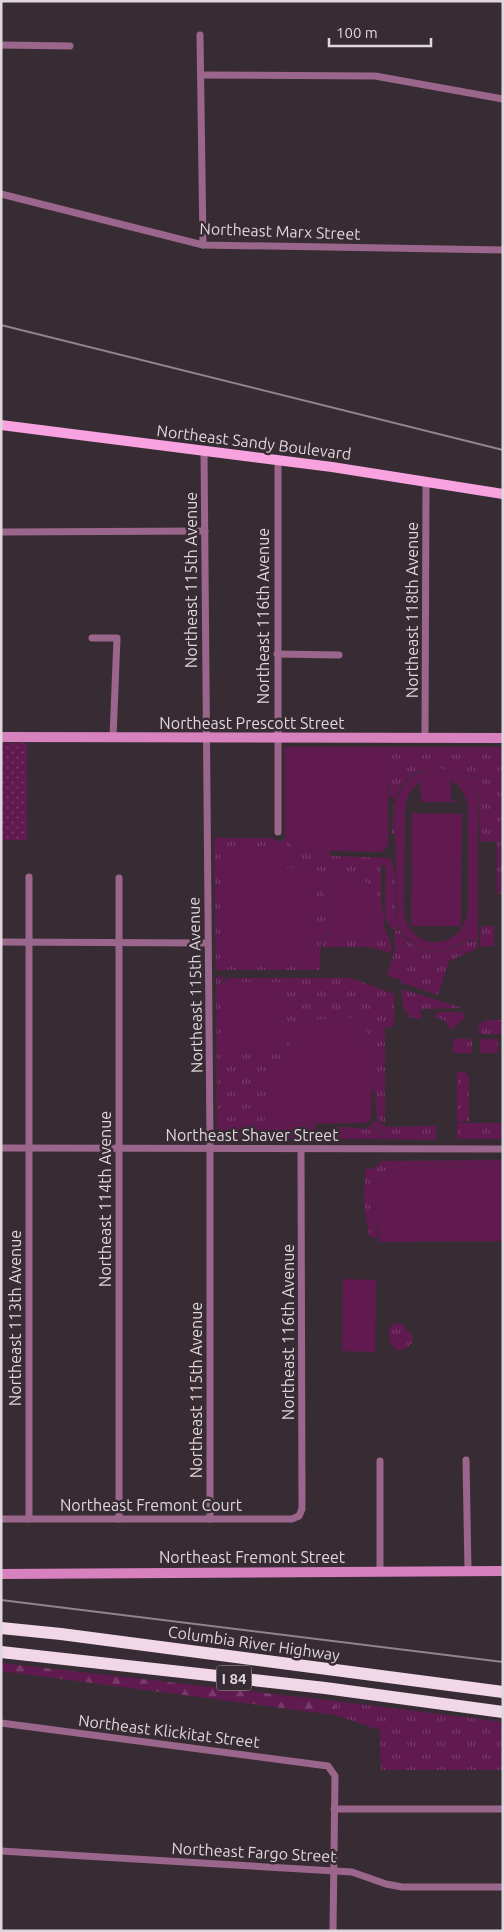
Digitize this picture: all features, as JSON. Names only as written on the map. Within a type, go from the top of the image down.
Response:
[{"type":"highway","name":"Columbia River Highway","points":[[1,1628],[61,1634],[503,1692]]},
{"type":"highway","name":"I 84","points":[[1,1652],[325,1688],[503,1712]]},
{"type":"main road","name":"Northeast Sandy Boulevard","points":[[1,425],[278,460],[503,494]]},
{"type":"street","points":[[200,35],[203,245]]},
{"type":"street","points":[[1,45],[70,46]]},
{"type":"street","points":[[201,75],[375,76],[503,99]]},
{"type":"street","name":"Northeast Marx Street","points":[[1,194],[203,245],[503,250]]},
{"type":"street","name":"Northeast 115th Avenue","points":[[204,450],[210,1149],[210,1519]]},
{"type":"street","name":"Northeast 116th Avenue","points":[[278,460],[278,832]]},
{"type":"street","name":"Northeast 118th Avenue","points":[[425,738],[426,482]]},
{"type":"street","points":[[1,532],[205,531]]},
{"type":"street","points":[[92,638],[117,638],[113,737]]},
{"type":"street","points":[[277,654],[339,654]]},
{"type":"street","name":"Northeast Prescott Street","points":[[1,738],[503,738]]},
{"type":"street","name":"Northeast 113th Avenue","points":[[29,877],[29,1519]]},
{"type":"street","name":"Northeast 114th Avenue","points":[[119,878],[119,1519]]},
{"type":"street","points":[[1,942],[208,942]]},
{"type":"street","name":"Northeast Shaver Street","points":[[1,1148],[503,1149]]},
{"type":"street","name":"Northeast 116th Avenue","points":[[299,1516],[302,1509],[301,1149]]},
{"type":"street","points":[[466,1460],[468,1571]]},
{"type":"street","points":[[380,1461],[380,1572]]},
{"type":"street","name":"Northeast Fremont Court","points":[[1,1519],[292,1519],[299,1516]]},
{"type":"street","name":"Northeast Fremont Street","points":[[1,1574],[503,1571]]},
{"type":"street","name":"Northeast Klickitat Street","points":[[1,1723],[323,1765],[332,1769],[335,1776],[334,1809]]},
{"type":"street","points":[[333,1931],[334,1809],[503,1809]]},
{"type":"street","name":"Northeast Fargo Street","points":[[1,1851],[352,1872],[386,1884],[402,1887],[503,1886]]},
{"type":"green space","points":[[1,743],[27,743],[27,840],[1,840]]},
{"type":"green space","points":[[285,747],[388,747],[388,845],[382,852],[296,850],[285,838]]},
{"type":"green space","points":[[388,747],[503,747],[503,934],[502,894],[497,893],[497,842],[480,841],[478,777],[469,777],[468,782],[448,770],[437,768],[417,772],[408,778],[396,798],[394,812],[395,834],[389,834],[392,832],[394,798],[389,797]]},
{"type":"green space","points":[[435,767],[445,769],[457,774],[468,782],[469,778],[478,777],[478,941],[468,941],[468,937],[458,945],[438,952],[419,948],[411,942],[397,923],[395,809],[403,786],[413,776]],"holes":[[[451,780],[462,791],[468,806],[468,910],[466,920],[459,932],[452,938],[441,942],[434,942],[417,937],[406,921],[403,902],[405,808],[410,793],[420,781],[421,802],[457,802],[451,800]]]},
{"type":"green space","points":[[412,813],[462,814],[461,926],[411,926]]},
{"type":"green space","points":[[214,838],[272,838],[280,842],[285,838],[296,850],[329,851],[330,856],[389,858],[393,864],[396,881],[396,920],[398,928],[393,930],[385,918],[386,866],[381,865],[381,902],[371,887],[357,878],[341,873],[324,874],[326,933],[332,936],[381,936],[384,926],[392,947],[390,953],[370,947],[322,947],[321,937],[320,970],[216,970]]},
{"type":"green space","points":[[225,852],[282,853],[283,869],[314,865],[315,955],[310,962],[221,962],[224,929]]},
{"type":"green space","points":[[339,872],[362,880],[377,893],[383,912],[382,936],[333,936],[326,931],[324,874]]},
{"type":"green space","points":[[481,926],[494,926],[494,946],[480,946]]},
{"type":"green space","points":[[399,929],[414,945],[423,950],[441,952],[459,945],[468,938],[469,942],[478,942],[478,948],[449,961],[438,995],[387,976],[395,949],[394,932]]},
{"type":"green space","points":[[216,977],[225,977],[217,987],[228,978],[351,978],[394,994],[394,1027],[385,1027],[385,1124],[377,1118],[375,1091],[372,1091],[372,1068],[364,1017],[264,1123],[315,1124],[315,1131],[339,1131],[339,1127],[366,1129],[371,1124],[384,1139],[220,1138],[217,1136]]},
{"type":"green space","points":[[223,982],[283,982],[283,1053],[223,1053]]},
{"type":"green space","points":[[402,989],[462,1008],[421,1009],[421,1019],[410,1017],[403,1007]]},
{"type":"green space","points":[[438,1012],[462,1012],[465,1018],[451,1030],[444,1020],[434,1017]]},
{"type":"green space","points":[[364,1017],[372,1071],[371,1119],[367,1123],[264,1124],[271,1074],[304,1020]]},
{"type":"green space","points":[[503,1017],[503,1034],[479,1034],[479,1024],[486,1020],[502,1020]]},
{"type":"green space","points":[[453,1039],[472,1039],[472,1053],[453,1053]]},
{"type":"green space","points":[[480,1039],[498,1039],[498,1053],[480,1053]]},
{"type":"green space","points":[[457,1072],[465,1072],[469,1078],[469,1121],[457,1122]]},
{"type":"green space","points":[[376,1120],[386,1127],[436,1126],[436,1140],[385,1139],[372,1123]]},
{"type":"green space","points":[[457,1123],[503,1123],[503,1139],[457,1139]]},
{"type":"green space","points":[[503,1160],[503,1167],[408,1166],[372,1205],[378,1236],[374,1238],[369,1235],[364,1205],[365,1169],[372,1169],[382,1161]]},
{"type":"green space","points":[[408,1166],[503,1167],[503,1241],[379,1242],[379,1231],[372,1207],[374,1192],[377,1185],[387,1175]]},
{"type":"green space","points":[[343,1279],[376,1280],[375,1352],[342,1351]]},
{"type":"green space","points":[[394,1323],[402,1324],[413,1337],[412,1343],[404,1350],[396,1350],[390,1343],[389,1329]]},
{"type":"green space","points":[[1,1663],[335,1701],[335,1715],[1,1671]]},
{"type":"green space","points":[[335,1701],[503,1722],[503,1770],[381,1770],[380,1730],[335,1715]]},
{"type":"railway","points":[[1,325],[503,450]]},
{"type":"railway","points":[[1,1600],[503,1662]]}]
